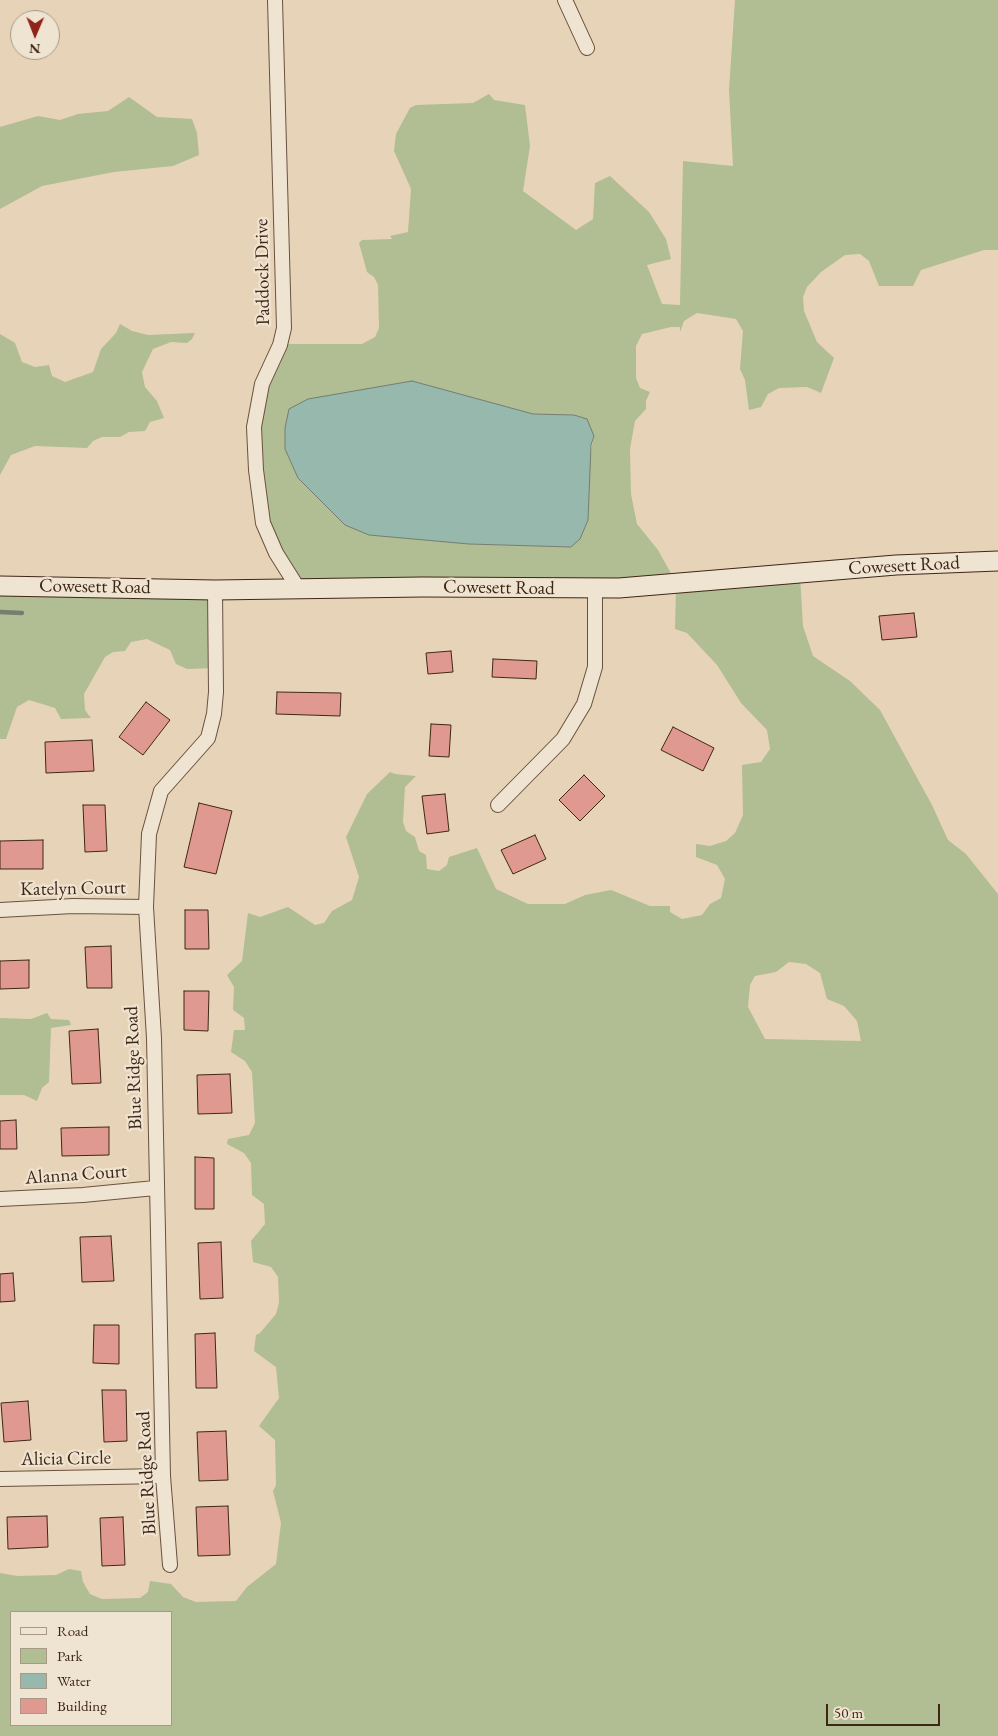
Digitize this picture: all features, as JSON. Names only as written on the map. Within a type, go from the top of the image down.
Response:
[{"type":"main road","name":"Cowesett Road","points":[[0,586],[215,590],[298,588],[594,588],[671,585],[896,566],[998,561]]},
{"type":"street","name":"Paddock Drive","points":[[275,0],[284,328],[280,345],[262,384],[255,408],[254,427],[256,470],[263,523],[276,553],[298,588]]},
{"type":"street","points":[[565,0],[587,48]]},
{"type":"street","points":[[498,805],[563,739],[584,704],[595,667],[594,588]]},
{"type":"street","name":"Blue Ridge Road","points":[[170,1565],[163,1476],[155,1188],[154,1038],[146,907],[149,834],[161,792],[208,738],[214,714],[216,667],[215,590]]},
{"type":"street","name":"Katelyn Court","points":[[0,910],[73,906],[146,907]]},
{"type":"street","name":"Alanna Court","points":[[0,1199],[155,1188]]},
{"type":"street","name":"Alicia Circle","points":[[0,1479],[163,1476]]},
{"type":"green space","points":[[735,0],[998,0],[998,250],[984,250],[921,270],[913,286],[879,286],[869,261],[860,254],[845,255],[821,272],[807,287],[803,297],[804,311],[817,342],[834,358],[821,393],[807,387],[779,388],[768,394],[761,407],[749,410],[745,380],[740,369],[743,331],[736,319],[697,313],[684,321],[680,332],[680,327],[671,327],[642,334],[636,346],[636,378],[640,388],[650,392],[646,401],[646,409],[635,421],[630,449],[631,494],[637,524],[658,550],[673,577],[800,576],[803,626],[813,656],[850,681],[880,710],[932,805],[948,840],[966,854],[998,894],[998,1736],[0,1736],[0,1573],[17,1576],[56,1575],[69,1569],[81,1571],[83,1582],[90,1594],[102,1599],[140,1598],[148,1592],[150,1581],[171,1584],[183,1597],[196,1602],[236,1601],[247,1587],[276,1564],[281,1523],[273,1491],[276,1485],[275,1440],[259,1426],[279,1398],[276,1367],[254,1351],[256,1335],[260,1333],[276,1314],[279,1303],[278,1277],[271,1267],[253,1262],[251,1241],[265,1224],[264,1204],[252,1195],[251,1163],[244,1153],[227,1144],[228,1139],[249,1135],[255,1123],[252,1072],[245,1061],[231,1052],[234,1030],[245,1030],[244,1018],[233,1010],[234,987],[227,975],[242,961],[248,913],[260,917],[288,907],[315,925],[324,923],[332,911],[352,900],[359,877],[346,837],[367,794],[390,772],[416,776],[405,787],[403,822],[406,831],[415,837],[419,851],[426,855],[427,869],[439,871],[447,865],[449,857],[477,848],[496,889],[528,904],[565,904],[585,895],[611,890],[650,906],[670,906],[670,912],[682,919],[702,915],[710,904],[721,898],[725,879],[717,865],[696,857],[696,844],[710,846],[726,841],[735,833],[743,815],[742,765],[761,762],[770,749],[767,730],[741,703],[717,665],[687,633],[675,629],[676,587],[296,587],[264,524],[257,402],[283,344],[362,344],[375,337],[379,328],[378,285],[374,277],[367,272],[359,243],[362,240],[392,239],[390,236],[408,232],[411,189],[394,151],[396,134],[410,108],[416,105],[473,103],[489,94],[494,100],[525,105],[530,146],[523,191],[576,230],[593,219],[595,183],[610,176],[649,212],[666,239],[671,259],[647,265],[662,304],[680,305],[683,161],[733,166],[729,90]],"holes":[[[533,414],[574,415],[594,436],[571,547],[469,544],[345,525],[298,478],[285,449]],[[789,962],[806,964],[820,973],[827,999],[844,1006],[857,1021],[861,1041],[765,1039],[748,1007],[750,985],[755,976],[776,972]]]},
{"type":"green space","points":[[129,97],[157,117],[192,119],[197,133],[199,155],[173,166],[114,172],[42,186],[0,209],[0,127],[38,116],[60,120],[78,114],[108,111]]},
{"type":"green space","points":[[120,324],[132,331],[148,335],[195,333],[187,343],[171,342],[153,349],[142,372],[145,387],[157,401],[164,418],[150,422],[145,431],[129,432],[120,437],[102,437],[93,441],[87,448],[35,446],[11,455],[0,475],[0,334],[15,343],[22,362],[35,367],[49,365],[52,376],[65,382],[93,372],[101,349],[116,333]]},
{"type":"green space","points":[[0,577],[210,590],[215,668],[187,669],[176,664],[170,650],[147,639],[131,642],[125,651],[113,652],[105,657],[84,694],[85,710],[91,718],[61,719],[55,708],[29,700],[17,707],[6,739],[0,739]]},
{"type":"green space","points":[[47,1013],[51,1019],[69,1020],[71,1025],[51,1028],[49,1082],[42,1088],[37,1101],[24,1095],[0,1095],[0,1018],[31,1019]]},
{"type":"water","points":[[412,381],[533,414],[574,415],[587,419],[594,436],[591,445],[588,520],[580,539],[571,547],[469,544],[369,535],[345,525],[298,478],[285,449],[285,428],[289,409],[308,399]]},
{"type":"building","points":[[914,613],[917,637],[882,640],[879,616]]},
{"type":"building","points":[[451,651],[453,672],[428,674],[426,653]]},
{"type":"building","points":[[493,659],[537,661],[536,679],[492,677]]},
{"type":"building","points":[[277,692],[341,693],[340,716],[276,714]]},
{"type":"building","points":[[146,702],[170,720],[143,755],[119,737]]},
{"type":"building","points":[[431,724],[451,725],[449,757],[429,756]]},
{"type":"building","points":[[673,727],[714,748],[703,771],[661,750]]},
{"type":"building","points":[[92,740],[94,771],[46,773],[45,742]]},
{"type":"building","points":[[584,775],[605,796],[580,821],[559,800]]},
{"type":"building","points":[[445,794],[449,831],[427,834],[422,796]]},
{"type":"building","points":[[199,803],[232,811],[216,874],[184,867]]},
{"type":"building","points":[[83,805],[105,805],[107,851],[85,852]]},
{"type":"building","points":[[535,835],[546,859],[513,874],[501,850]]},
{"type":"building","points":[[43,840],[43,869],[0,869],[0,841]]},
{"type":"building","points":[[185,910],[208,910],[209,949],[185,949]]},
{"type":"building","points":[[111,946],[112,988],[87,988],[85,947]]},
{"type":"building","points":[[29,960],[29,988],[0,989],[0,961]]},
{"type":"building","points":[[184,991],[209,991],[208,1031],[184,1030]]},
{"type":"building","points":[[98,1029],[101,1083],[72,1084],[69,1031]]},
{"type":"building","points":[[230,1074],[232,1113],[198,1114],[197,1075]]},
{"type":"building","points":[[16,1120],[17,1149],[0,1149],[0,1121]]},
{"type":"building","points":[[109,1127],[109,1155],[62,1156],[61,1128]]},
{"type":"building","points":[[195,1157],[214,1158],[214,1209],[195,1209]]},
{"type":"building","points":[[111,1236],[114,1281],[82,1282],[80,1237]]},
{"type":"building","points":[[221,1242],[223,1298],[200,1299],[198,1243]]},
{"type":"building","points":[[13,1273],[15,1301],[0,1302],[0,1274]]},
{"type":"building","points":[[94,1325],[119,1325],[119,1364],[93,1363]]},
{"type":"building","points":[[215,1333],[217,1388],[196,1388],[195,1334]]},
{"type":"building","points":[[102,1390],[126,1390],[127,1441],[104,1442]]},
{"type":"building","points":[[28,1401],[31,1440],[4,1442],[1,1403]]},
{"type":"building","points":[[226,1431],[228,1480],[199,1481],[197,1432]]},
{"type":"building","points":[[228,1506],[230,1555],[198,1556],[196,1507]]},
{"type":"building","points":[[47,1516],[48,1547],[8,1549],[7,1517]]},
{"type":"building","points":[[123,1517],[125,1565],[102,1566],[100,1518]]},
{"type":"waterway","points":[[0,612],[22,613]]}]
